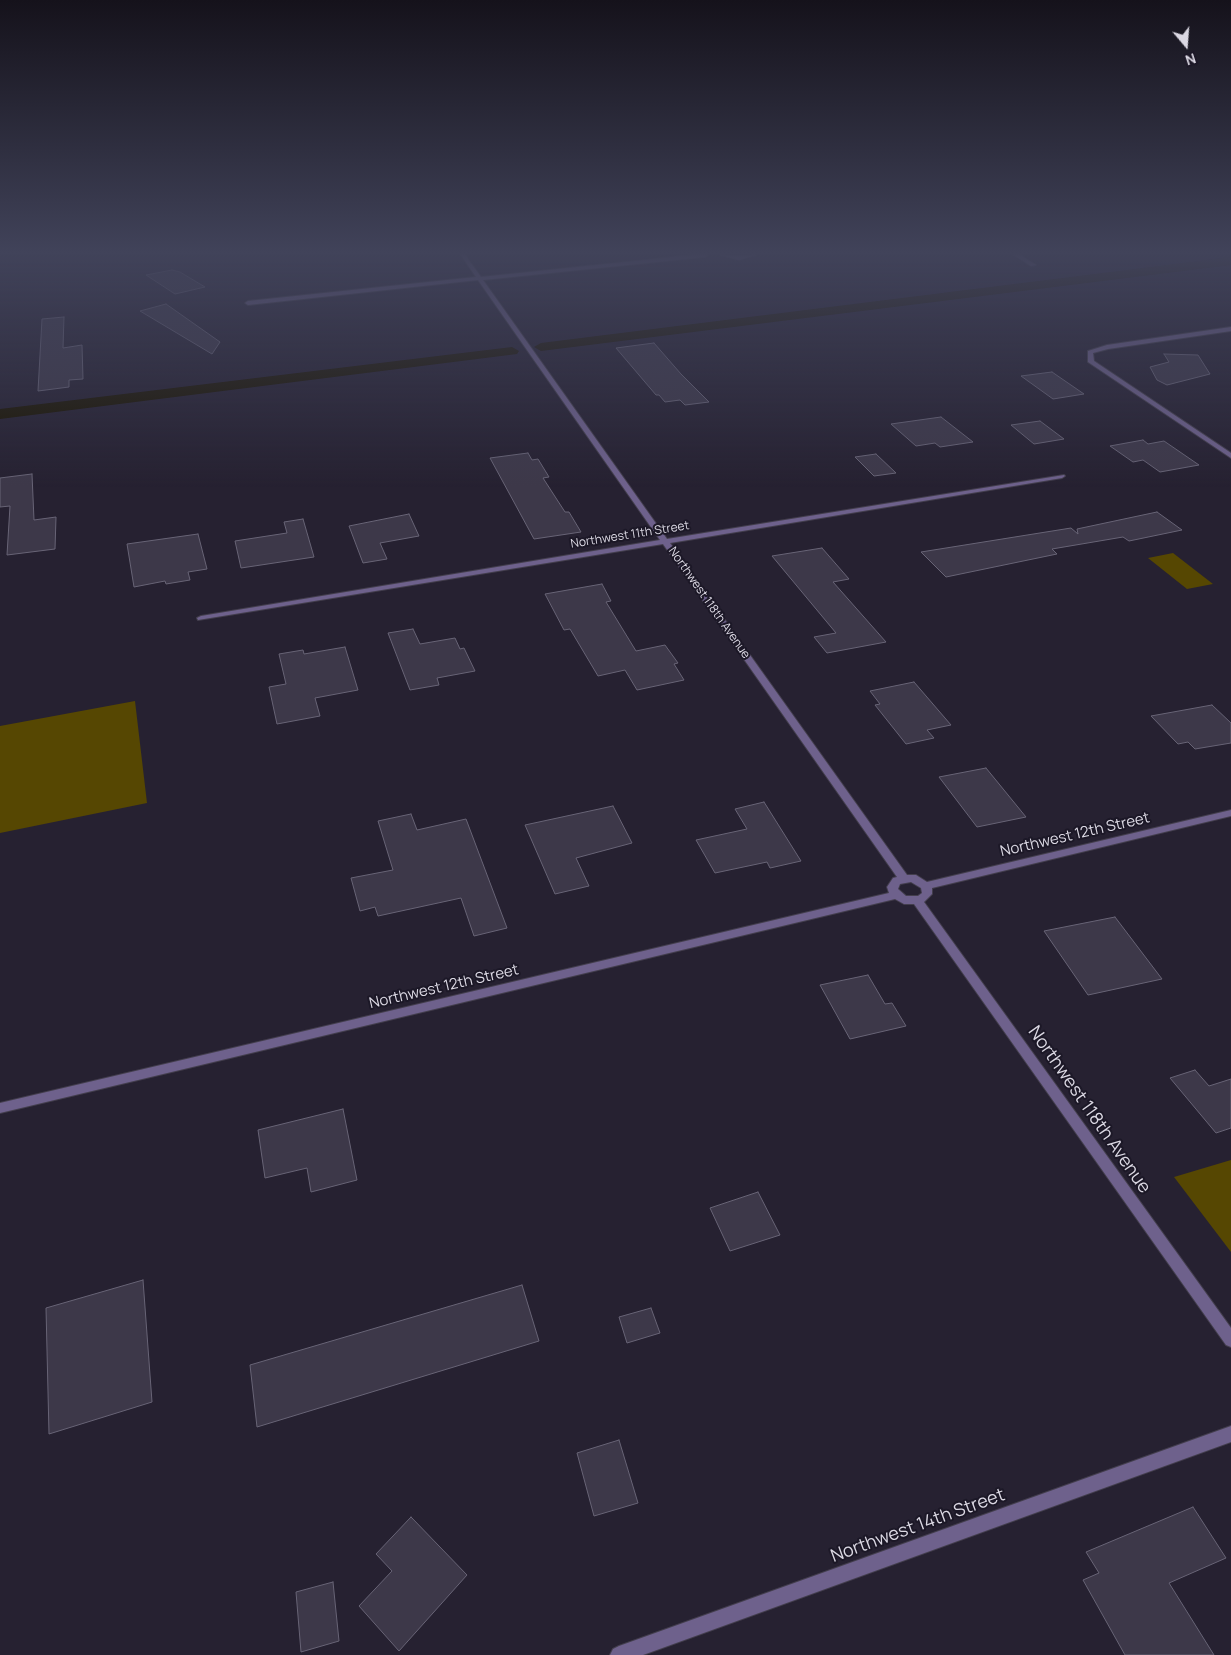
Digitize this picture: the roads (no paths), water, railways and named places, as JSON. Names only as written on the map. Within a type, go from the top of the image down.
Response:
[{"type":"street","name":"Northwest 118th Avenue","points":[[518,332],[903,878]]},
{"type":"street","points":[[1209,332],[1106,347],[1090,352],[1092,362],[1231,456]]},
{"type":"street","name":"Northwest 11th Street","points":[[201,618],[1062,476]]},
{"type":"street","name":"Northwest 12th Street","points":[[926,886],[1231,813]]},
{"type":"street","points":[[903,878],[918,880],[926,886],[927,894],[918,901],[904,900],[893,891],[894,883],[903,878]]},
{"type":"street","name":"Northwest 12th Street","points":[[0,1108],[896,894]]},
{"type":"street","name":"Northwest 118th Avenue","points":[[918,901],[1231,1340]]},
{"type":"street","name":"Northwest 14th Street","points":[[620,1655],[1231,1434]]},
{"type":"waterway","points":[[541,347],[659,332]]},
{"type":"waterway","points":[[0,414],[512,351]]}]
